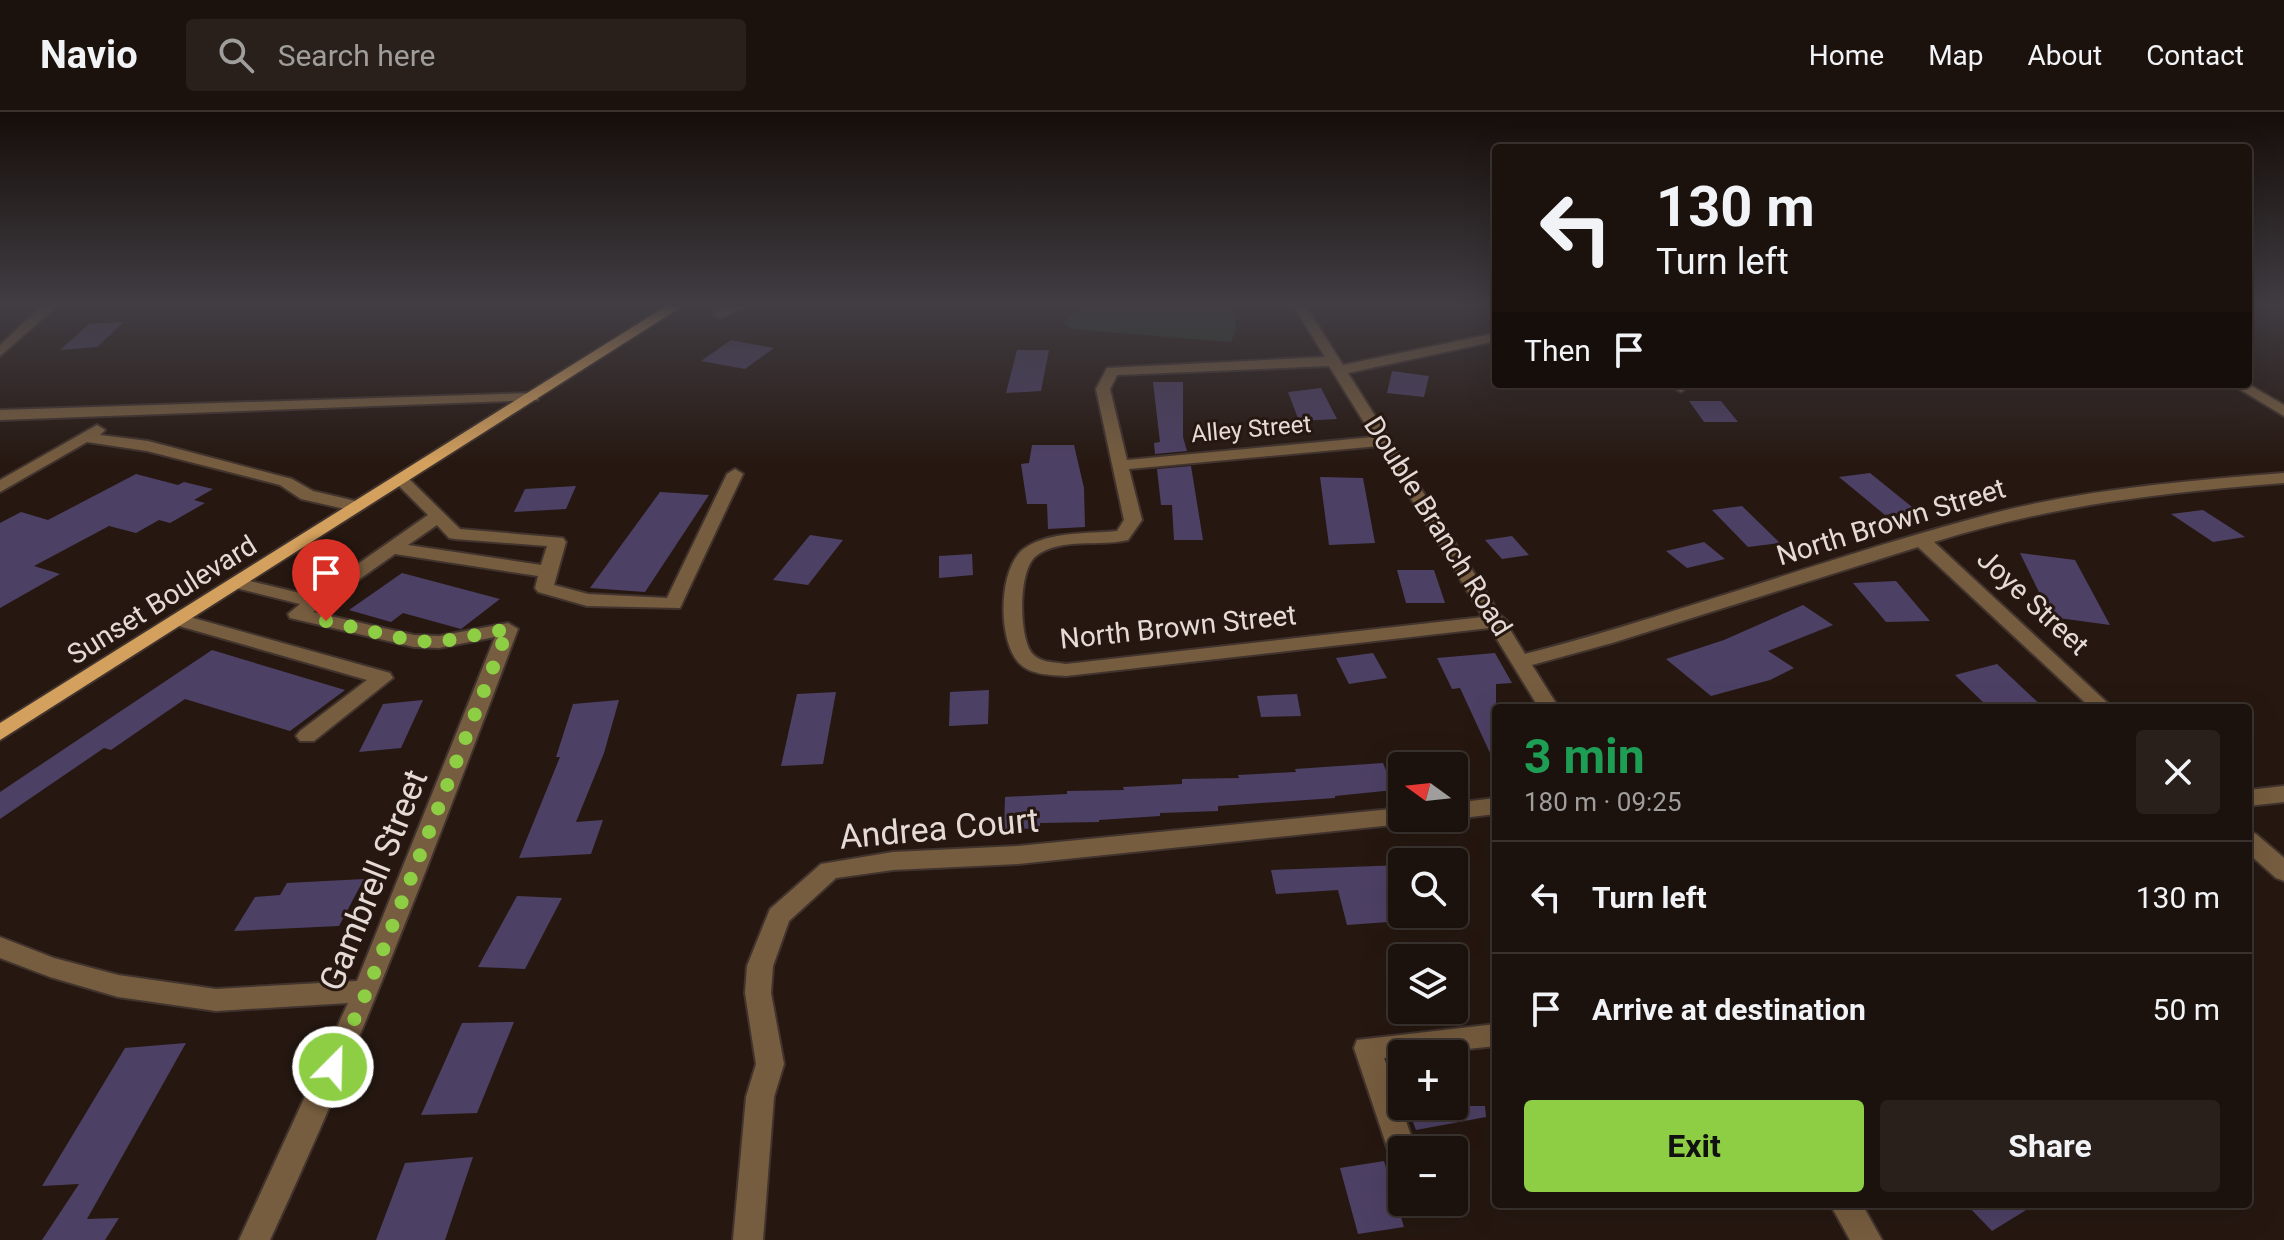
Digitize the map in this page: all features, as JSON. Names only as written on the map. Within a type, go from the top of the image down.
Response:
[{"type":"main road","name":"Sunset Boulevard","points":[[0,733],[595,358]]},
{"type":"street","name":"Double Branch Road","points":[[1333,358],[1547,704]]},
{"type":"street","points":[[1121,465],[1103,389],[1112,371],[1338,366],[1384,358]]},
{"type":"street","points":[[2245,388],[2284,411]]},
{"type":"street","points":[[0,415],[533,397]]},
{"type":"street","points":[[0,487],[88,438],[122,411]]},
{"type":"street","points":[[88,438],[148,446],[286,482],[307,495],[358,507]]},
{"type":"street","name":"Alley Street","points":[[1121,465],[1386,441]]},
{"type":"street","name":"North Brown Street","points":[[1121,465],[1133,520],[1122,536],[1048,545],[1030,553],[1018,564],[1014,586],[1015,638],[1024,657],[1042,667],[1066,670],[1498,621]]},
{"type":"street","points":[[401,480],[455,534],[557,542],[544,588],[587,600],[673,604],[735,474]]},
{"type":"street","name":"North Brown Street","points":[[1522,661],[1605,639],[1994,518],[2098,495],[2284,478]]},
{"type":"street","points":[[238,583],[315,602],[438,516]]},
{"type":"street","name":"Joye Street","points":[[1922,541],[2099,704]]},
{"type":"street","points":[[392,548],[549,572]]},
{"type":"street","name":"Gambrell Street","points":[[254,1240],[289,1169],[367,991],[508,629],[439,642],[414,641],[297,614],[315,602]]},
{"type":"street","points":[[179,620],[383,678],[307,736]]},
{"type":"street","points":[[2252,798],[2284,794]]},
{"type":"street","points":[[1468,809],[1492,806]]},
{"type":"street","name":"Andrea Court","points":[[748,1240],[760,1097],[770,1064],[758,993],[760,966],[779,916],[829,870],[893,861],[1018,855],[1388,817]]},
{"type":"street","points":[[2252,844],[2284,872]]},
{"type":"street","points":[[0,947],[50,967],[118,986],[216,1000],[367,991]]},
{"type":"street","points":[[1397,1136],[1367,1048],[1492,1035]]},
{"type":"street","points":[[1847,1208],[1867,1240]]},
{"type":"building","points":[[706,358],[761,358],[745,369],[701,361]]},
{"type":"building","points":[[1015,358],[1048,358],[1041,391],[1006,393]]},
{"type":"building","points":[[1392,371],[1429,376],[1424,397],[1387,393]]},
{"type":"building","points":[[1153,382],[1183,382],[1183,437],[1187,451],[1155,454],[1154,443],[1160,442]]},
{"type":"building","points":[[1321,388],[1337,419],[1299,421],[1288,392]]},
{"type":"building","points":[[1689,401],[1721,401],[1738,422],[1704,422]]},
{"type":"building","points":[[1032,445],[1074,445],[1084,488],[1085,527],[1048,529],[1047,504],[1027,504],[1021,464],[1029,463]]},
{"type":"building","points":[[1191,466],[1203,540],[1174,540],[1172,505],[1161,505],[1157,469]]},
{"type":"building","points":[[1870,473],[1917,511],[1885,515],[1839,477]]},
{"type":"building","points":[[136,474],[178,485],[184,482],[213,489],[194,500],[205,503],[170,523],[159,520],[136,533],[109,526],[34,566],[60,574],[0,608],[0,523],[21,512],[48,520]]},
{"type":"building","points":[[1320,477],[1363,478],[1375,543],[1329,545]]},
{"type":"building","points":[[576,486],[566,509],[514,512],[525,489]]},
{"type":"building","points":[[660,492],[709,495],[645,592],[590,588]]},
{"type":"building","points":[[1742,506],[1780,543],[1748,547],[1712,510]]},
{"type":"building","points":[[2203,510],[2245,537],[2213,542],[2171,514]]},
{"type":"building","points":[[810,535],[843,540],[808,585],[773,580]]},
{"type":"building","points":[[1512,536],[1529,555],[1502,559],[1485,540]]},
{"type":"building","points":[[1704,542],[1725,559],[1687,568],[1666,551]]},
{"type":"building","points":[[2020,553],[2075,560],[2110,625],[2051,617]]},
{"type":"building","points":[[972,554],[973,575],[939,578],[939,556]]},
{"type":"building","points":[[1397,570],[1434,570],[1445,603],[1406,603]]},
{"type":"building","points":[[402,573],[500,599],[461,629],[403,613],[391,622],[349,610]]},
{"type":"building","points":[[1896,581],[1930,621],[1886,622],[1853,583]]},
{"type":"building","points":[[1803,605],[1833,625],[1768,651],[1794,668],[1770,680],[1711,696],[1666,659],[1724,640]]},
{"type":"building","points":[[212,650],[345,690],[290,731],[185,699],[111,750],[104,748],[0,819],[0,792]]},
{"type":"building","points":[[1373,653],[1387,678],[1349,684],[1336,658]]},
{"type":"building","points":[[1495,653],[1512,683],[1496,684],[1496,704],[1492,704],[1492,757],[1460,688],[1452,689],[1437,658]]},
{"type":"building","points":[[1997,664],[2040,704],[1985,704],[1955,675]]},
{"type":"building","points":[[989,690],[988,724],[949,726],[950,692]]},
{"type":"building","points":[[836,692],[823,764],[781,766],[797,694]]},
{"type":"building","points":[[1297,694],[1301,716],[1261,717],[1257,696]]},
{"type":"building","points":[[423,700],[401,748],[359,752],[383,704]]},
{"type":"building","points":[[619,700],[604,753],[576,822],[603,820],[591,854],[519,858],[560,757],[556,757],[573,704]]},
{"type":"building","points":[[1383,763],[1388,775],[1388,791],[1335,798],[1218,806],[1218,811],[1160,813],[1160,816],[1099,822],[1040,823],[1040,828],[1004,830],[1005,797],[1124,790],[1123,787],[1182,784],[1182,779],[1239,778],[1238,775],[1296,772],[1295,769]]},
{"type":"building","points":[[1388,866],[1388,922],[1347,925],[1338,890],[1276,894],[1271,870]]},
{"type":"building","points":[[364,879],[339,926],[234,931],[255,897],[280,895],[287,883]]},
{"type":"building","points":[[517,896],[562,898],[525,969],[478,967]]},
{"type":"building","points":[[514,1022],[477,1113],[421,1115],[462,1023]]},
{"type":"building","points":[[186,1043],[87,1219],[119,1218],[105,1240],[42,1240],[79,1184],[42,1186],[125,1048]]},
{"type":"building","points":[[1468,1106],[1485,1106],[1486,1117],[1416,1130],[1412,1120],[1468,1120]]},
{"type":"building","points":[[473,1157],[445,1240],[376,1240],[405,1163]]},
{"type":"building","points":[[1384,1161],[1388,1174],[1388,1216],[1401,1216],[1404,1227],[1358,1234],[1340,1168]]},
{"type":"building","points":[[1970,1208],[2029,1208],[1992,1231]]},
{"type":"route","points":[[326,621],[414,641],[439,642],[508,629],[367,991],[333,1067]]}]
